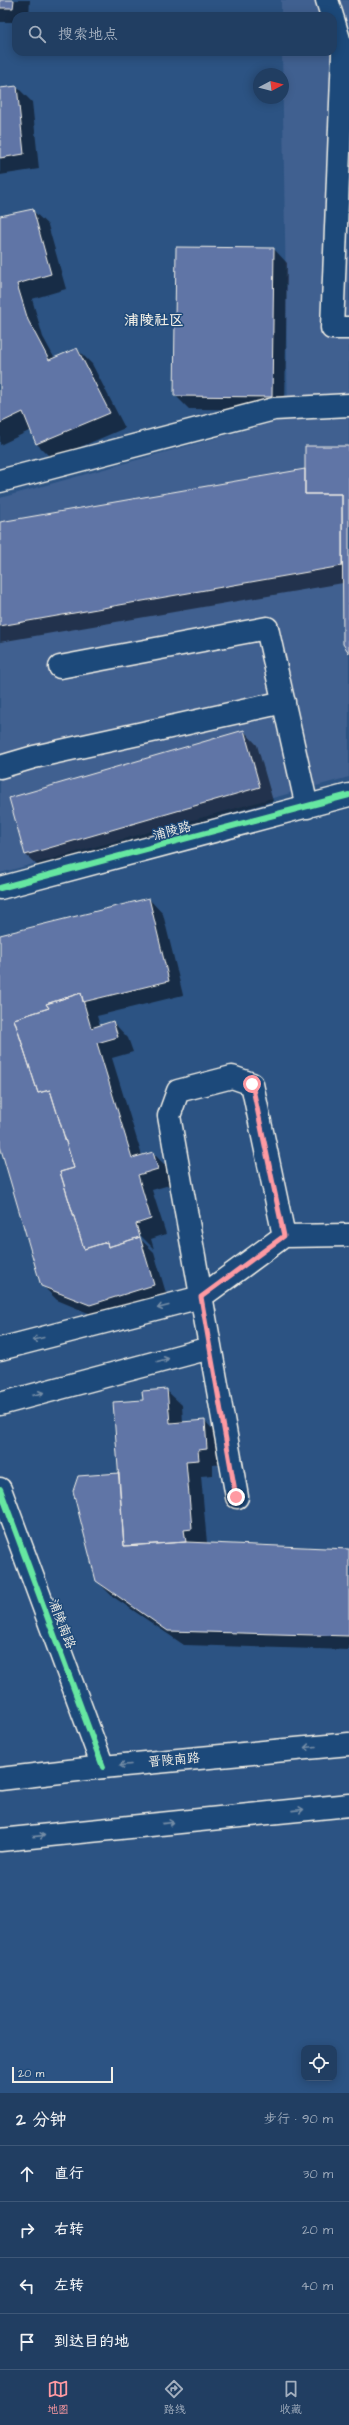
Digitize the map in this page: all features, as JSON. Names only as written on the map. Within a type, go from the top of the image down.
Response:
[{"type":"main road","points":[[327,0],[331,12]]},
{"type":"main road","points":[[337,33],[343,53],[332,328],[349,328]]},
{"type":"main road","points":[[0,481],[274,409],[349,405]]},
{"type":"main road","points":[[60,667],[267,628],[307,807]]},
{"type":"main road","points":[[0,767],[34,757],[284,702]]},
{"type":"main road","name":"浦陵路","points":[[0,888],[349,795]]},
{"type":"main road","points":[[236,1497],[169,1116],[178,1091],[232,1077],[252,1084],[284,1236]]},
{"type":"main road","points":[[0,1349],[201,1297],[284,1236],[349,1235]]},
{"type":"main road","points":[[0,1404],[210,1348]]},
{"type":"main road","name":"浦陵南路","points":[[0,1489],[103,1767]]},
{"type":"main road","name":"晋陵南路","points":[[0,1779],[103,1767],[349,1744]]},
{"type":"main road","points":[[0,1840],[349,1805]]},
{"type":"shaded area","points":[[281,0],[349,0],[349,777],[0,873],[0,498],[288,418],[283,104],[289,104],[289,68],[282,68],[282,56],[337,56],[337,12],[281,12]]},
{"type":"building","points":[[0,0],[14,0],[13,8],[0,8]]},
{"type":"building","points":[[17,86],[24,154],[0,158],[0,88]]},
{"type":"building","points":[[33,209],[51,274],[17,284],[28,320],[49,360],[77,348],[110,413],[36,444],[23,412],[0,423],[0,216]]},
{"type":"building","points":[[176,247],[274,248],[272,397],[174,396]]},
{"type":"building","points":[[305,446],[349,446],[349,653],[343,644],[342,494],[305,494]]},
{"type":"building","points":[[305,469],[305,494],[342,494],[342,566],[0,626],[0,522]]},
{"type":"building","points":[[244,730],[260,787],[25,855],[9,798]]},
{"type":"building","points":[[149,898],[169,981],[83,1002],[81,993],[46,1004],[49,1008],[14,1019],[38,1093],[50,1090],[74,1168],[60,1172],[84,1249],[107,1242],[108,1247],[140,1237],[154,1285],[90,1305],[41,1286],[0,1146],[0,935]]},
{"type":"building","points":[[81,993],[91,1028],[113,1021],[118,1037],[97,1043],[132,1158],[153,1152],[158,1169],[138,1175],[151,1219],[136,1224],[140,1237],[108,1247],[107,1242],[84,1249],[60,1172],[74,1168],[50,1090],[38,1093],[14,1019],[49,1008],[46,1004]]},
{"type":"building","points":[[167,1389],[170,1423],[205,1420],[207,1449],[198,1450],[199,1460],[186,1461],[192,1529],[184,1530],[186,1542],[124,1546],[113,1402],[143,1400],[142,1391]]},
{"type":"building","points":[[119,1473],[124,1546],[186,1542],[349,1549],[349,1636],[168,1631],[96,1581],[73,1491],[78,1476]]},
{"type":"cycle path","points":[[0,888],[349,795]]},
{"type":"cycle path","points":[[0,1489],[103,1767]]},
{"type":"district","name":"浦陵社区","points":[[154,320]]},
{"type":"route","points":[[236,1497],[201,1297],[284,1236],[252,1084]]}]
